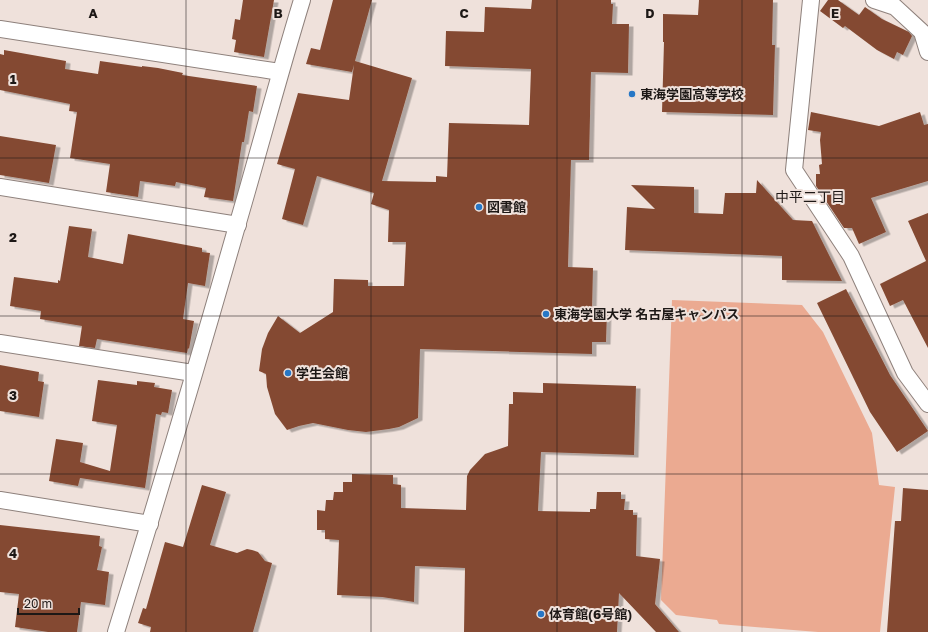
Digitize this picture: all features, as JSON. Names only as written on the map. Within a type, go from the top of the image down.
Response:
[{"type":"street","points":[[116,632],[150,524],[238,225],[280,72],[302,0]]},
{"type":"street","points":[[811,0],[794,170],[851,256],[905,373],[928,404]]},
{"type":"street","points":[[874,0],[895,7],[922,32],[928,52]]},
{"type":"street","points":[[0,29],[280,72]]},
{"type":"street","points":[[0,187],[238,225]]},
{"type":"street","points":[[0,344],[194,373]]},
{"type":"street","points":[[0,500],[150,524]]},
{"type":"shaded area","points":[[672,300],[802,305],[823,332],[872,433],[879,485],[895,487],[880,632],[818,632],[719,624],[717,620],[676,615],[661,600]]},
{"type":"building","points":[[243,0],[274,0],[264,57],[234,52],[236,40],[232,39],[235,19],[240,20]]},
{"type":"building","points":[[333,0],[372,0],[355,61],[412,78],[382,181],[436,182],[436,176],[447,177],[449,123],[529,125],[531,69],[445,66],[446,31],[484,32],[485,7],[531,9],[532,0],[611,0],[611,4],[613,4],[612,24],[629,24],[628,73],[591,72],[589,160],[571,160],[568,267],[593,268],[592,310],[607,310],[606,342],[592,342],[592,354],[420,349],[418,418],[399,427],[366,432],[313,423],[287,430],[275,414],[267,387],[266,374],[259,371],[262,349],[268,333],[278,316],[300,333],[333,312],[334,279],[368,280],[368,286],[404,286],[406,242],[388,242],[389,210],[371,204],[374,193],[317,176],[303,225],[282,219],[295,169],[277,164],[298,93],[349,100],[354,65],[352,72],[306,64],[311,48],[320,50]]},
{"type":"building","points":[[699,0],[773,0],[772,45],[775,45],[773,115],[662,112],[664,42],[663,14],[698,15]]},
{"type":"building","points":[[828,0],[838,0],[859,15],[865,7],[882,19],[909,32],[912,36],[903,55],[897,52],[894,59],[877,50],[845,26],[843,28],[820,11]]},
{"type":"building","points":[[4,50],[66,61],[65,69],[98,74],[100,61],[158,68],[183,73],[182,75],[257,86],[253,112],[249,111],[244,142],[242,142],[233,201],[204,197],[206,188],[176,182],[175,186],[140,181],[138,197],[106,192],[110,164],[70,158],[77,112],[69,111],[70,104],[0,90],[0,54],[4,55]]},
{"type":"building","points":[[811,112],[879,126],[920,112],[924,125],[928,124],[928,181],[871,198],[886,232],[859,244],[852,228],[844,228],[816,186],[816,174],[820,174],[819,165],[822,164],[820,140],[821,132],[808,130]]},
{"type":"building","points":[[0,136],[56,145],[49,183],[0,175]]},
{"type":"building","points":[[757,180],[793,220],[812,221],[842,281],[782,280],[782,256],[625,250],[627,207],[655,209],[631,185],[694,187],[694,213],[723,214],[725,193],[756,193]]},
{"type":"building","points":[[928,213],[928,348],[903,300],[890,306],[880,284],[926,261],[908,221]]},
{"type":"building","points":[[69,226],[92,229],[88,257],[123,264],[128,234],[202,248],[202,252],[210,253],[205,286],[188,283],[183,319],[194,321],[187,353],[97,339],[95,348],[79,346],[82,326],[40,319],[41,311],[10,306],[14,277],[58,283],[58,280],[60,281]]},
{"type":"building","points":[[846,289],[890,375],[928,431],[897,452],[870,412],[817,303]]},
{"type":"building","points":[[0,365],[39,372],[38,381],[44,382],[39,417],[0,411]]},
{"type":"building","points":[[98,380],[137,385],[137,381],[155,383],[154,387],[172,390],[168,413],[162,412],[161,415],[156,414],[145,488],[80,478],[78,486],[49,481],[56,439],[83,443],[80,462],[110,471],[117,425],[92,421]]},
{"type":"building","points":[[543,383],[636,386],[634,455],[541,452],[538,511],[590,512],[590,509],[596,509],[597,492],[621,492],[621,499],[625,499],[624,510],[633,510],[633,515],[637,515],[636,556],[660,559],[655,604],[679,632],[656,632],[619,593],[617,632],[464,632],[465,568],[415,566],[414,602],[382,597],[337,595],[339,540],[325,539],[325,530],[317,530],[317,510],[325,511],[326,500],[333,500],[334,492],[343,492],[343,482],[352,482],[352,474],[393,475],[393,484],[401,485],[401,508],[466,510],[467,476],[470,470],[485,454],[508,446],[509,404],[513,404],[513,392],[543,393]]},
{"type":"building","points":[[202,485],[226,492],[210,545],[237,553],[247,549],[252,550],[258,552],[265,561],[272,563],[253,632],[150,632],[151,627],[138,623],[143,608],[146,609],[165,542],[183,547]]},
{"type":"building","points":[[903,488],[928,490],[928,632],[887,632],[895,521],[901,521]]},
{"type":"building","points":[[0,525],[100,536],[99,546],[102,547],[97,570],[109,572],[105,605],[81,602],[77,632],[48,632],[15,627],[19,594],[0,592]]},
{"type":"place","name":"東海学園高等学校","points":[[632,94]]},
{"type":"place","name":"図書館","points":[[479,207]]},
{"type":"place","name":"東海学園大学 名古屋キャンパス","points":[[546,314]]},
{"type":"place","name":"学生会館","points":[[288,373]]},
{"type":"place","name":"体育館(6号館)","points":[[541,614]]},
{"type":"district","name":"中平二丁目","points":[[810,197]]}]
